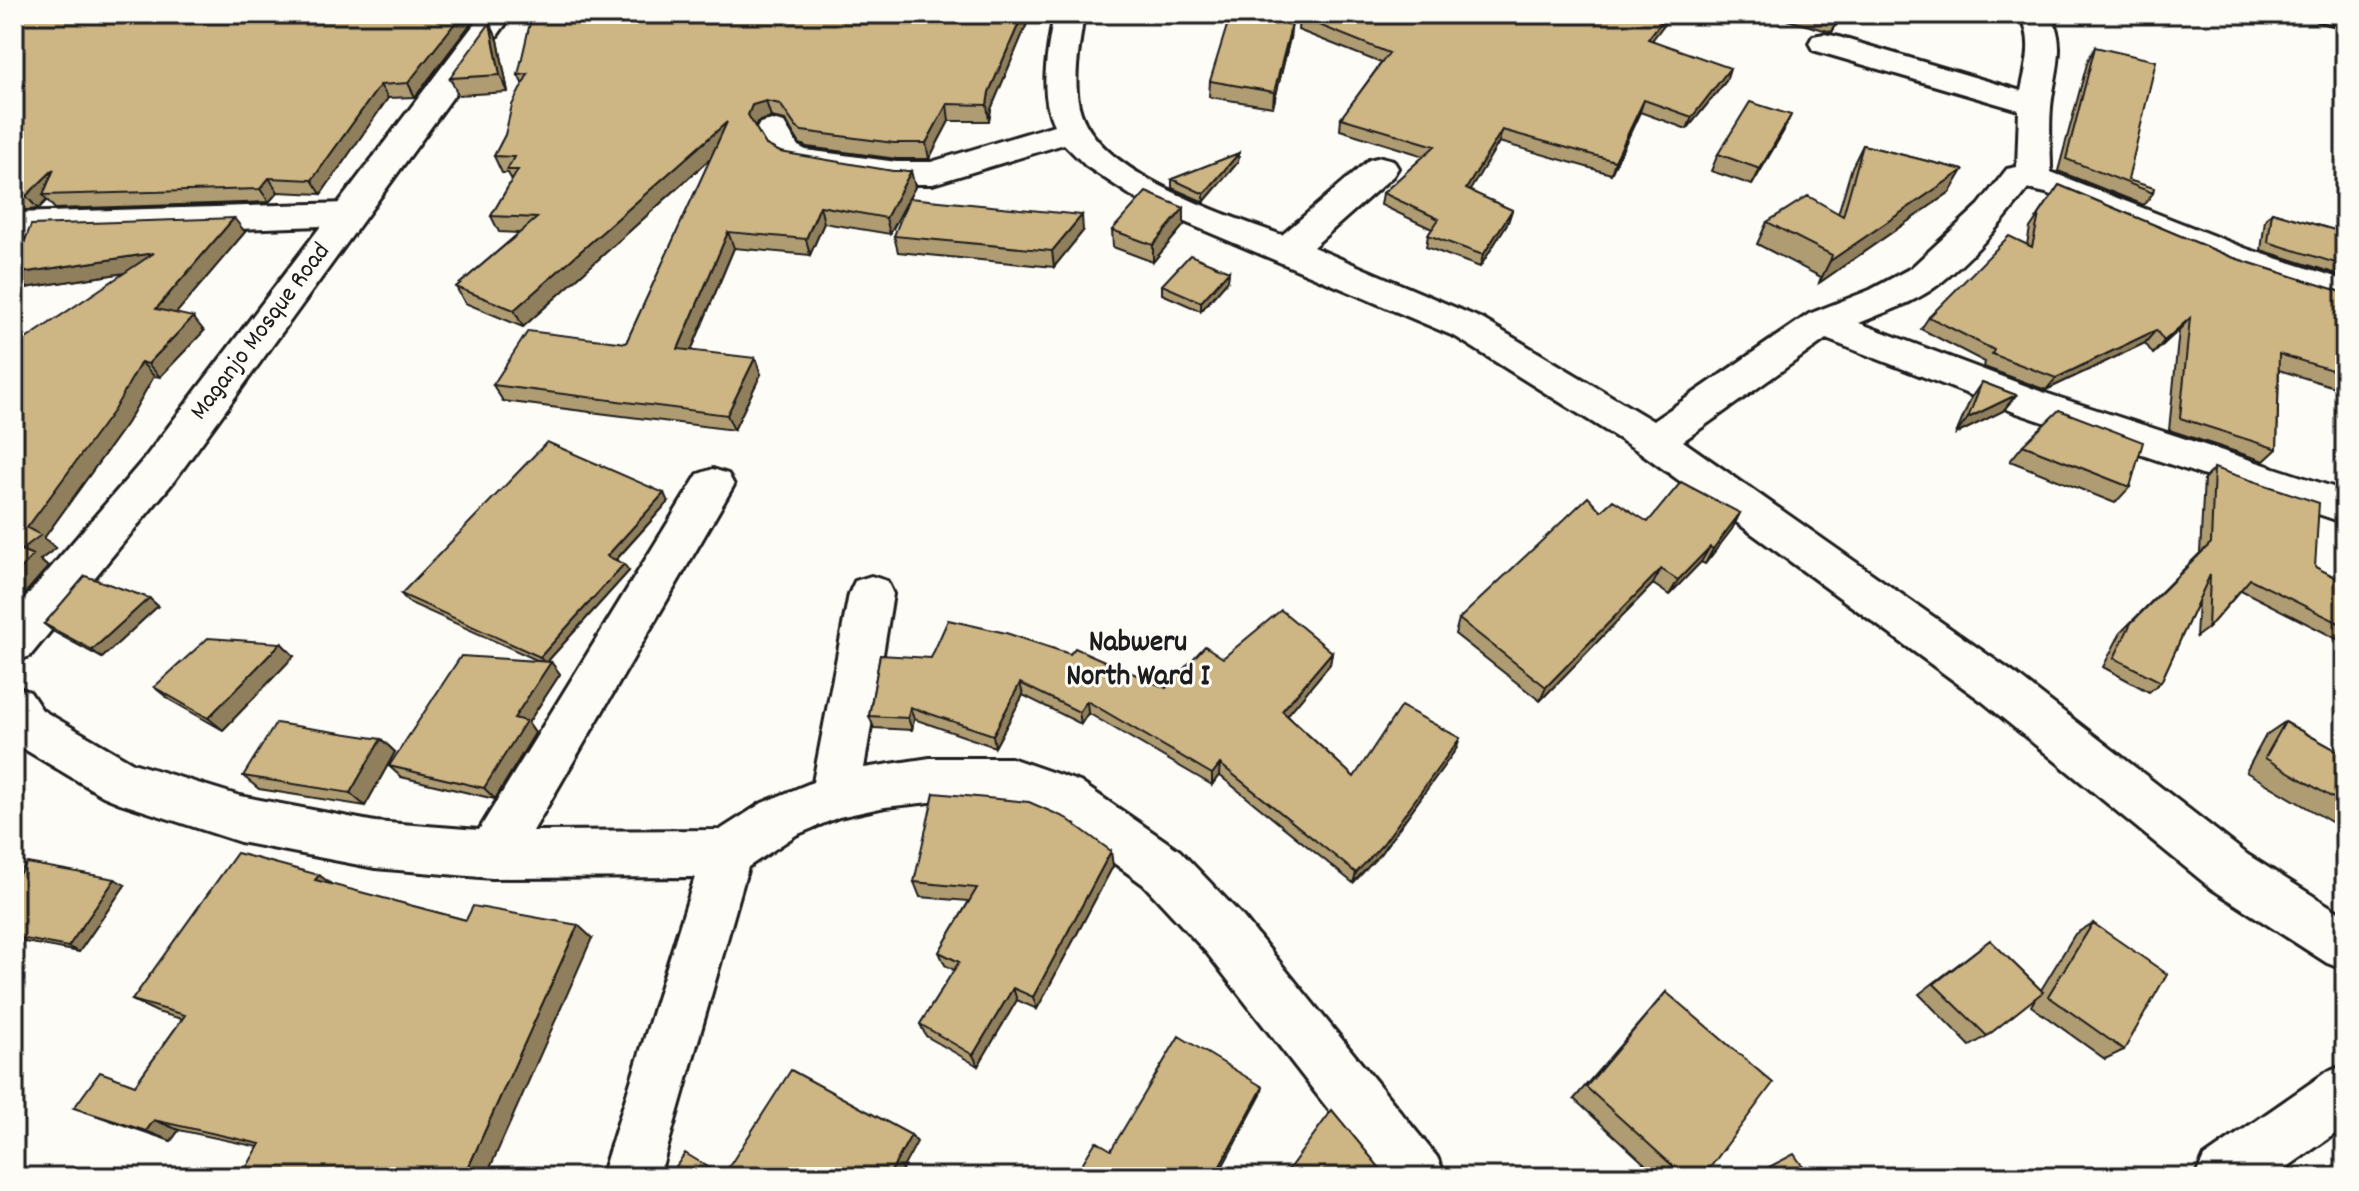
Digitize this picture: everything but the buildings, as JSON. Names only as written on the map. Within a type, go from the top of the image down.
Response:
[{"type":"street","name":"Maganjo Mosque Road","points":[[14,643],[159,470],[498,14]]},
{"type":"street","points":[[1069,14],[1065,37],[1064,111],[1092,154],[1127,182],[1469,328],[1654,441],[1999,688],[2230,872],[2345,945]]},
{"type":"street","points":[[2034,177],[2035,105],[2046,54],[2044,29],[2035,14]]},
{"type":"street","points":[[2328,14],[2345,18]]},
{"type":"street","points":[[1824,43],[2035,105]]},
{"type":"street","points":[[772,130],[786,153],[798,159],[897,173],[933,173],[1074,130]]},
{"type":"street","points":[[1287,250],[1381,168]]},
{"type":"street","points":[[1654,441],[1822,323],[1883,299],[1924,277],[1991,213],[2016,178],[2034,177],[2234,258],[2345,293]]},
{"type":"street","points":[[14,225],[348,214]]},
{"type":"street","points":[[1822,323],[2031,403],[2345,507]]},
{"type":"street","points":[[492,855],[713,485]]},
{"type":"street","points":[[835,796],[871,594]]},
{"type":"street","points":[[14,706],[25,725],[120,781],[240,819],[375,845],[492,855],[727,853],[779,819],[835,796],[885,785],[930,780],[1011,780],[1063,798],[1162,868],[1225,935],[1417,1177]]},
{"type":"street","points":[[630,1177],[727,853]]},
{"type":"street","points":[[2224,1177],[2345,1093]]},
{"type":"district","name":"Nabweru North Ward I","points":[[1138,661]]}]
